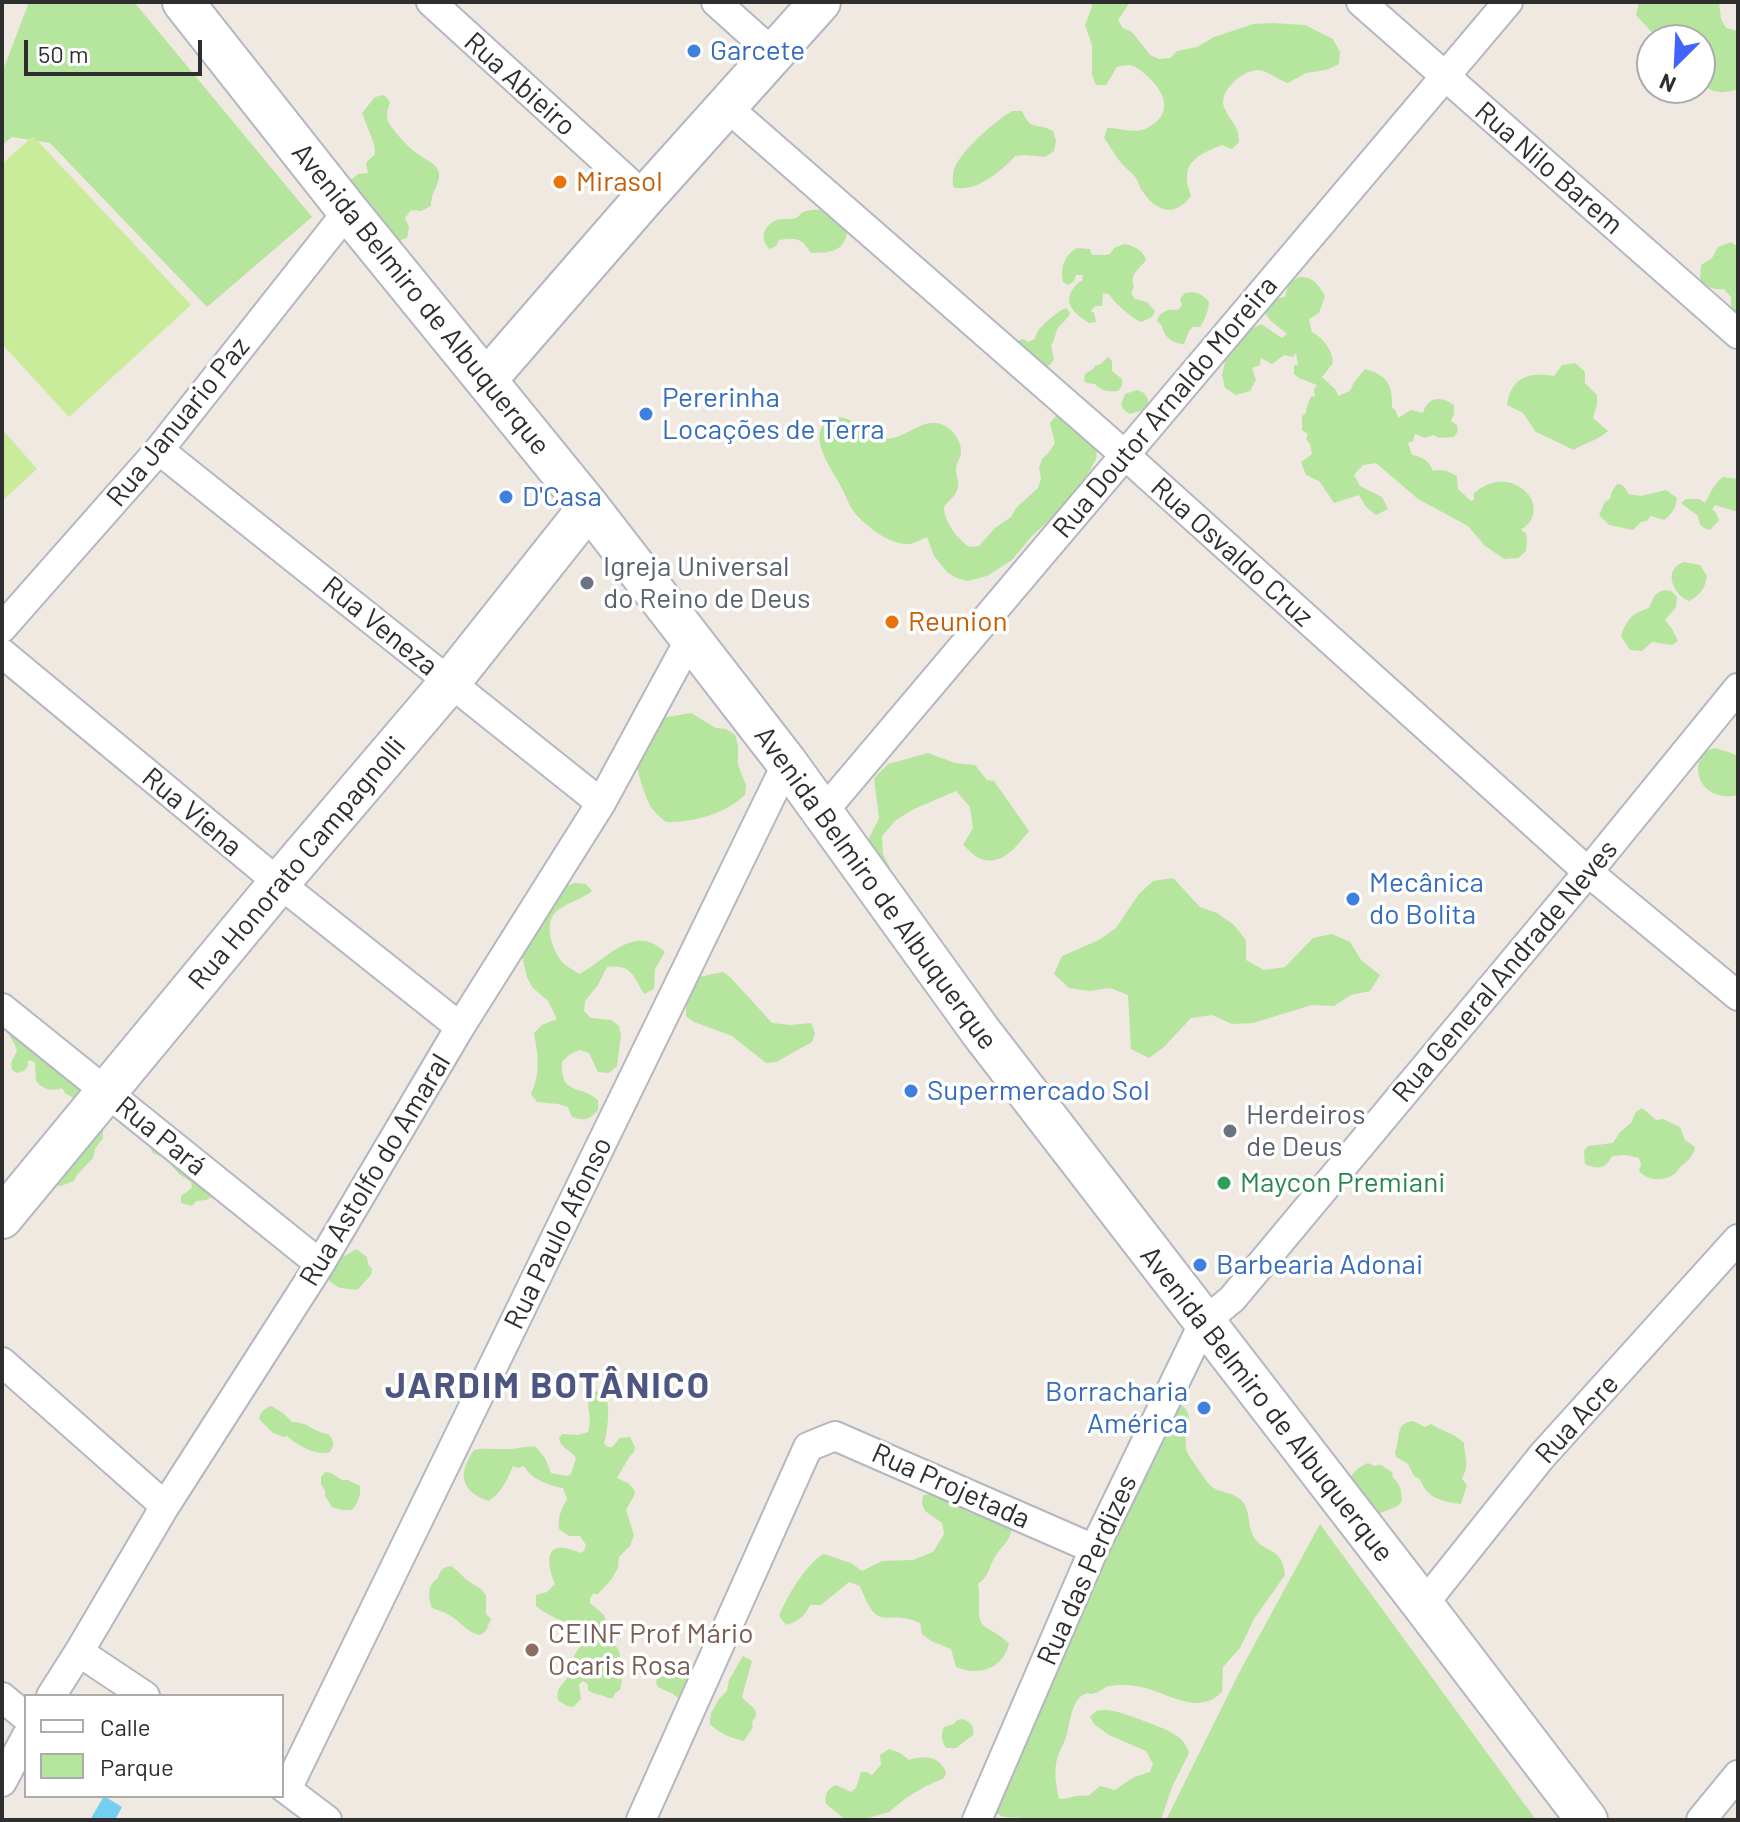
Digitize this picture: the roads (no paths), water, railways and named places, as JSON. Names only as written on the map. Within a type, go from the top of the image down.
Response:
[{"type":"main road","name":"Avenida Belmiro de Albuquerque","points":[[183,2],[589,507],[787,763],[981,1032],[1587,1820]]},
{"type":"main road","points":[[486,380],[820,2]]},
{"type":"main road","name":"Rua Honorato Campagnolli","points":[[2,1218],[450,682],[589,507]]},
{"type":"street","name":"Rua Abieiro","points":[[431,2],[645,197]]},
{"type":"street","points":[[716,2],[775,55]]},
{"type":"street","name":"Rua Nilo Barem","points":[[1361,2],[1738,334]]},
{"type":"street","name":"Rua Doutor Arnaldo Moreira","points":[[823,812],[1508,2]]},
{"type":"street","name":"Rua Osvaldo Cruz","points":[[727,107],[1125,455],[1588,872],[1738,996]]},
{"type":"street","name":"Rua Januario Paz","points":[[2,628],[159,450],[348,211]]},
{"type":"street","name":"Rua Veneza","points":[[159,450],[601,803]]},
{"type":"street","name":"Rua Astolfo do Amaral","points":[[52,1694],[165,1506],[320,1264],[460,1027],[601,803],[690,639]]},
{"type":"street","name":"Rua Viena","points":[[2,653],[279,883],[460,1027]]},
{"type":"street","name":"Rua General Andrade Neves","points":[[1204,1322],[1232,1299],[1738,688]]},
{"type":"street","name":"Rua Paulo Afonso","points":[[284,1788],[787,763]]},
{"type":"street","name":"Rua Pará","points":[[2,1008],[320,1264]]},
{"type":"street","name":"Rua Acre","points":[[1423,1605],[1542,1456],[1738,1239]]},
{"type":"street","name":"Rua das Perdizes","points":[[977,1820],[1094,1549],[1204,1322]]},
{"type":"street","points":[[2,1362],[165,1506]]},
{"type":"street","name":"Rua Projetada","points":[[641,1820],[808,1447],[835,1436],[1094,1549]]},
{"type":"street","points":[[79,1652],[142,1694]]},
{"type":"street","points":[[2,1697],[24,1715]]},
{"type":"street","points":[[2,1782],[24,1741]]},
{"type":"street","points":[[1701,1820],[1738,1775]]},
{"type":"street","points":[[284,1788],[327,1820]]},
{"type":"water","points":[[103,1798],[122,1807],[115,1820],[90,1820]]},
{"type":"place","name":"Garcete","points":[[694,51]]},
{"type":"place","name":"Mirasol","points":[[560,182]]},
{"type":"place","name":"Pererinha Locações de Terra","points":[[646,414]]},
{"type":"place","name":"D'Casa","points":[[506,497]]},
{"type":"place","name":"Igreja Universal do Reino de Deus","points":[[587,583]]},
{"type":"place","name":"Reunion","points":[[892,622]]},
{"type":"place","name":"Mecânica do Bolita","points":[[1353,899]]},
{"type":"place","name":"Supermercado Sol","points":[[911,1091]]},
{"type":"place","name":"Herdeiros de Deus","points":[[1230,1131]]},
{"type":"place","name":"Maycon Premiani","points":[[1224,1183]]},
{"type":"place","name":"Barbearia Adonai","points":[[1200,1265]]},
{"type":"place","name":"Borracharia América","points":[[1204,1408]]},
{"type":"place","name":"CEINF Prof Mário Ocaris Rosa","points":[[532,1650]]},
{"type":"district","name":"JARDIM BOTÂNICO","points":[[548,1386]]}]
